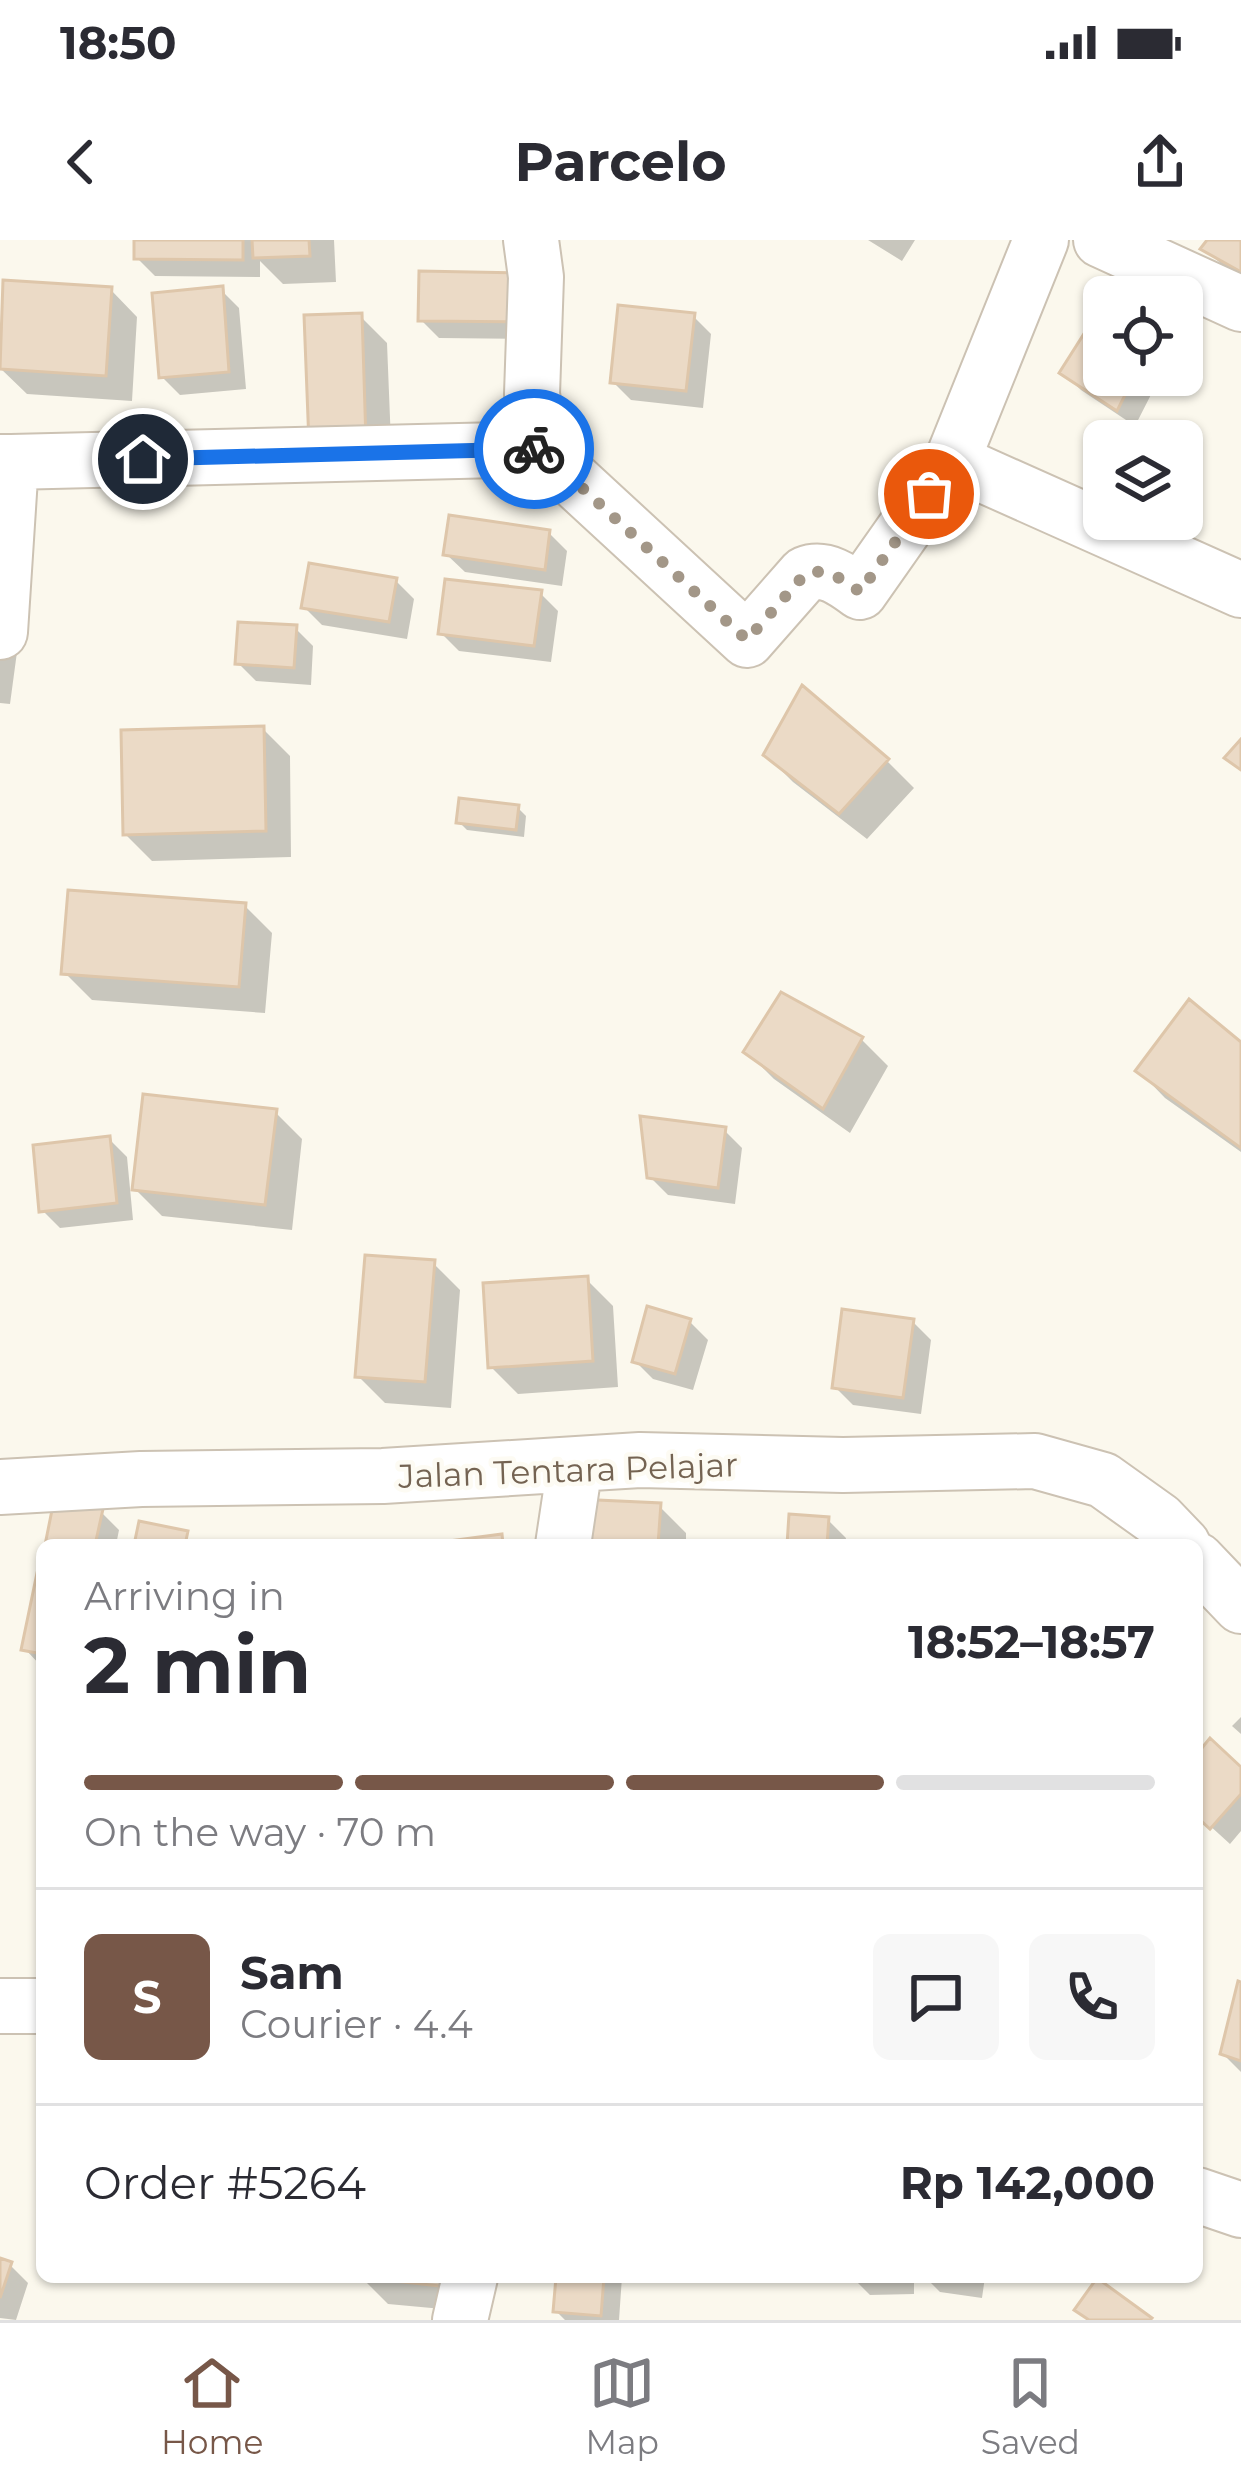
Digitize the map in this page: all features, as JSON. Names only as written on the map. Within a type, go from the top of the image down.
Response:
[{"type":"street","points":[[531,240],[536,277],[532,394],[540,449],[747,640],[805,574],[814,570],[860,592],[952,461],[1041,240]]},
{"type":"street","points":[[1101,240],[1241,304]]},
{"type":"street","points":[[0,632],[6,462],[540,449]]},
{"type":"street","points":[[952,461],[1241,590]]},
{"type":"street","name":"Jalan Tentara Pelajar","points":[[0,1486],[383,1476],[640,1460],[843,1465],[1035,1461],[1103,1480],[1177,1539]]},
{"type":"street","points":[[564,1539],[575,1465]]},
{"type":"street","points":[[1203,1566],[1241,1606]]},
{"type":"street","points":[[0,2006],[36,2006]]},
{"type":"street","points":[[1203,2197],[1241,2210]]},
{"type":"street","points":[[460,2320],[469,2283]]},
{"type":"building","points":[[134,240],[243,240],[243,260],[134,259]]},
{"type":"building","points":[[252,240],[309,240],[310,256],[253,258]]},
{"type":"building","points":[[1207,240],[1241,240],[1241,272],[1200,249]]},
{"type":"building","points":[[419,271],[528,273],[527,322],[418,321]]},
{"type":"building","points":[[3,280],[112,287],[106,376],[0,369]]},
{"type":"building","points":[[223,286],[229,372],[159,378],[152,293]]},
{"type":"building","points":[[618,305],[695,313],[686,391],[610,383]]},
{"type":"building","points":[[362,313],[366,442],[309,444],[304,315]]},
{"type":"building","points":[[1083,335],[1083,389],[1059,373]]},
{"type":"building","points":[[1094,396],[1124,396],[1117,411]]},
{"type":"building","points":[[449,515],[550,530],[545,570],[443,555]]},
{"type":"building","points":[[309,563],[397,578],[389,622],[301,608]]},
{"type":"building","points":[[445,579],[542,590],[534,646],[438,634]]},
{"type":"building","points":[[238,622],[297,625],[294,668],[235,664]]},
{"type":"building","points":[[802,685],[889,759],[839,814],[763,755]]},
{"type":"building","points":[[264,726],[266,831],[123,835],[121,730]]},
{"type":"building","points":[[1241,739],[1241,770],[1224,758]]},
{"type":"building","points":[[459,798],[519,805],[516,830],[456,823]]},
{"type":"building","points":[[68,890],[246,903],[239,987],[61,974]]},
{"type":"building","points":[[781,992],[863,1037],[823,1109],[743,1052]]},
{"type":"building","points":[[1189,999],[1241,1042],[1241,1148],[1135,1071]]},
{"type":"building","points":[[143,1094],[277,1109],[265,1205],[132,1190]]},
{"type":"building","points":[[640,1116],[726,1127],[718,1188],[647,1178]]},
{"type":"building","points":[[110,1136],[117,1203],[39,1212],[33,1145]]},
{"type":"building","points":[[365,1255],[435,1260],[425,1382],[355,1377]]},
{"type":"building","points":[[588,1276],[593,1361],[488,1368],[483,1283]]},
{"type":"building","points":[[647,1306],[691,1319],[675,1374],[632,1362]]},
{"type":"building","points":[[842,1309],[914,1319],[903,1398],[832,1388]]},
{"type":"building","points":[[576,1499],[661,1503],[658,1539],[574,1539]]},
{"type":"building","points":[[54,1500],[103,1509],[96,1539],[46,1539]]},
{"type":"building","points":[[789,1514],[829,1517],[827,1539],[787,1539]]},
{"type":"building","points":[[139,1521],[188,1531],[186,1539],[135,1539]]},
{"type":"building","points":[[502,1534],[502,1539],[464,1539]]},
{"type":"building","points":[[36,1578],[36,1653],[21,1650]]},
{"type":"building","points":[[1210,1738],[1241,1767],[1241,1794],[1210,1829],[1203,1823],[1203,1747]]},
{"type":"building","points":[[1241,1982],[1241,2061],[1220,2054]]},
{"type":"building","points":[[0,2258],[12,2262],[0,2298]]},
{"type":"building","points":[[555,2283],[604,2283],[601,2316],[553,2312]]},
{"type":"building","points":[[1093,2283],[1104,2283],[1152,2318],[1089,2320],[1074,2310]]},
{"type":"way so far","points":[[534,449],[540,449],[747,640],[805,574],[814,570],[841,578],[860,592],[929,494]]},
{"type":"route","points":[[143,459],[534,449]]}]
